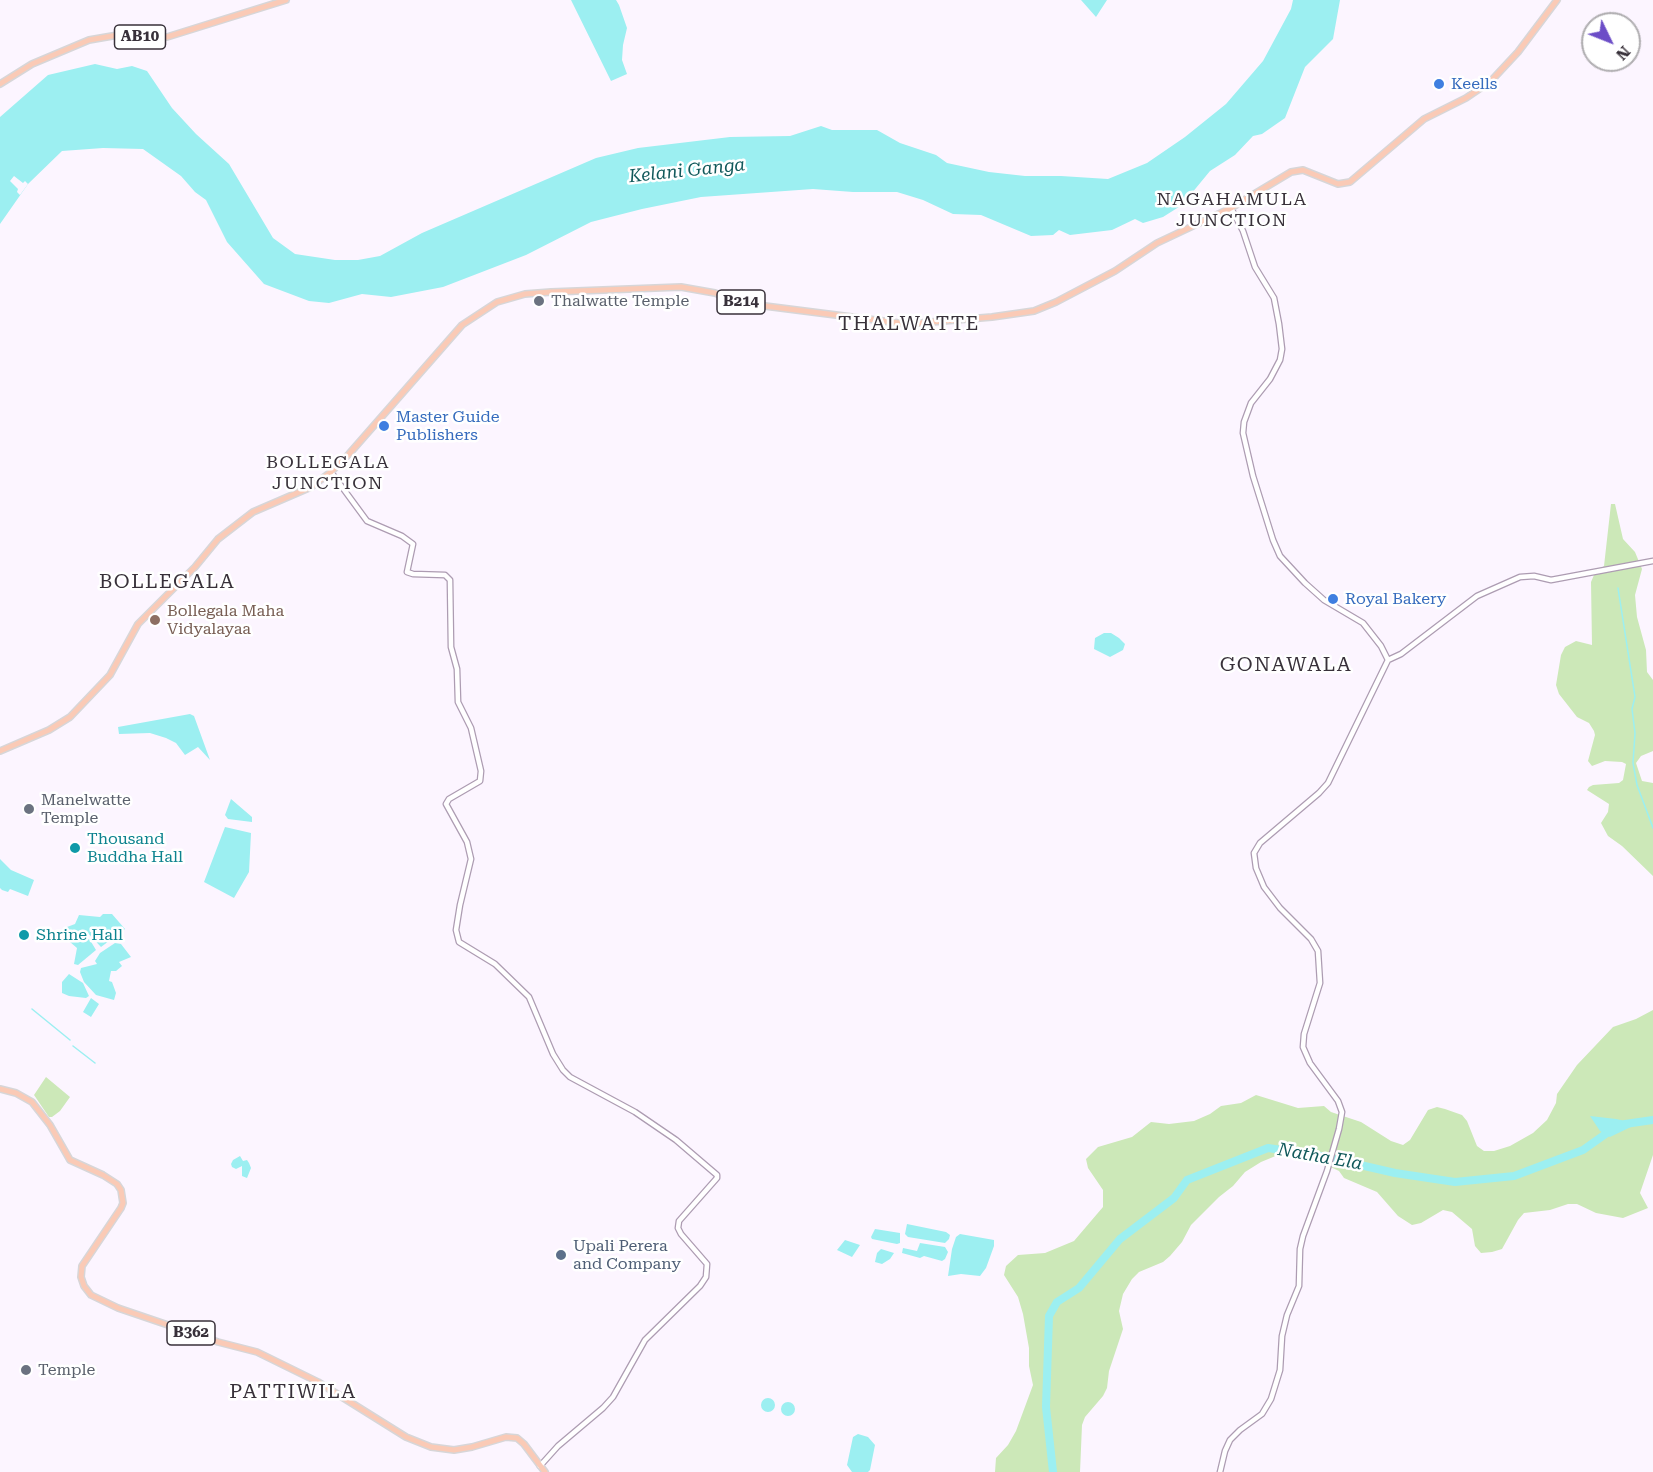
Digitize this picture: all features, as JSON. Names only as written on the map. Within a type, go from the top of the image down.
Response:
[{"type":"main road","name":"AB10","points":[[0,84],[32,64],[89,40],[118,34],[166,37],[286,0]]},
{"type":"main road","name":"B214","points":[[0,751],[58,725],[71,715],[110,675],[138,624],[195,567],[218,538],[255,511],[311,487],[331,472],[462,325],[497,302],[525,294],[681,287],[715,292],[738,302],[907,324],[1034,311],[1115,271],[1169,237],[1231,208],[1283,176],[1298,170],[1308,171],[1338,184],[1350,182],[1424,118],[1466,98],[1491,81],[1518,52],[1557,0]]},
{"type":"main road","name":"B362","points":[[0,1089],[16,1093],[32,1102],[50,1125],[70,1160],[103,1175],[117,1184],[121,1190],[123,1203],[121,1208],[82,1266],[82,1283],[91,1295],[118,1308],[218,1342],[257,1352],[318,1382],[414,1441],[431,1447],[454,1450],[499,1438],[512,1437],[524,1444],[540,1466]]},
{"type":"main road","points":[[540,1466],[545,1472]]},
{"type":"street","points":[[1231,208],[1243,231],[1255,267],[1274,298],[1279,324],[1282,349],[1280,360],[1270,379],[1251,403],[1244,422],[1243,433],[1252,476],[1273,540],[1280,556],[1305,583],[1324,600],[1356,617],[1366,626],[1388,660]]},
{"type":"street","points":[[331,472],[367,521],[402,536],[413,544],[407,572],[445,575],[450,580],[451,647],[458,669],[458,702],[471,728],[482,771],[480,781],[449,799],[446,804],[466,842],[471,859],[456,930],[459,942],[495,964],[529,997],[553,1054],[570,1077],[644,1118],[676,1140],[717,1175],[717,1178],[679,1221],[678,1228],[707,1264],[706,1277],[700,1286],[645,1340],[613,1396],[603,1408],[558,1446],[540,1466]]},
{"type":"street","points":[[1220,1472],[1230,1440],[1262,1414],[1271,1399],[1280,1370],[1282,1336],[1287,1315],[1300,1282],[1303,1236],[1319,1197],[1341,1122],[1341,1106],[1310,1063],[1303,1042],[1320,982],[1318,951],[1311,939],[1280,908],[1269,893],[1257,873],[1254,854],[1260,843],[1328,783],[1388,660],[1401,654],[1472,599],[1491,588],[1527,576],[1548,580],[1566,578],[1653,561]]},
{"type":"green space","points":[[1611,504],[1615,504],[1623,539],[1635,552],[1642,569],[1635,595],[1637,617],[1646,650],[1647,672],[1653,680],[1653,751],[1641,756],[1636,763],[1642,781],[1653,783],[1653,876],[1622,846],[1608,836],[1601,823],[1608,812],[1609,804],[1587,790],[1593,785],[1619,783],[1623,780],[1626,764],[1605,761],[1592,766],[1588,761],[1594,731],[1589,723],[1577,717],[1559,694],[1556,685],[1561,655],[1565,647],[1576,641],[1592,645],[1591,582],[1594,575],[1604,566]]},
{"type":"green space","points":[[1653,1010],[1653,1155],[1640,1193],[1648,1208],[1623,1218],[1596,1213],[1577,1204],[1524,1213],[1502,1249],[1481,1253],[1475,1246],[1472,1229],[1452,1212],[1443,1210],[1421,1223],[1412,1225],[1398,1216],[1377,1192],[1344,1178],[1339,1171],[1312,1158],[1278,1155],[1245,1172],[1191,1225],[1182,1242],[1170,1256],[1163,1262],[1139,1272],[1132,1279],[1123,1294],[1119,1311],[1123,1329],[1109,1371],[1107,1388],[1085,1417],[1082,1425],[1080,1472],[995,1472],[996,1458],[1008,1445],[1016,1431],[1033,1385],[1023,1314],[1018,1297],[1004,1275],[1006,1266],[1018,1255],[1045,1253],[1074,1241],[1103,1207],[1103,1190],[1088,1168],[1086,1159],[1098,1147],[1132,1137],[1151,1122],[1169,1124],[1194,1121],[1221,1106],[1241,1103],[1256,1095],[1298,1108],[1324,1106],[1331,1112],[1361,1122],[1391,1141],[1403,1145],[1410,1140],[1428,1110],[1437,1107],[1462,1115],[1467,1121],[1477,1146],[1484,1151],[1494,1151],[1510,1146],[1533,1133],[1547,1120],[1556,1103],[1557,1094],[1577,1065],[1613,1027]]},
{"type":"green space","points":[[46,1077],[70,1097],[60,1111],[52,1117],[49,1117],[34,1095]]},
{"type":"water","points":[[571,0],[616,0],[627,28],[622,60],[627,74],[611,81]]},
{"type":"water","points":[[1081,0],[1107,0],[1096,17]]},
{"type":"water","name":"Kelani Ganga","points":[[1293,0],[1340,0],[1333,39],[1305,67],[1285,118],[1262,134],[1253,136],[1235,155],[1210,171],[1182,205],[1163,217],[1143,223],[1135,219],[1112,230],[1070,235],[1059,230],[1053,235],[1031,236],[981,215],[953,214],[923,200],[897,192],[813,189],[701,197],[591,222],[526,255],[443,287],[391,297],[362,294],[329,303],[309,301],[264,284],[227,242],[206,200],[195,192],[181,176],[143,149],[103,148],[62,151],[28,184],[0,224],[0,117],[48,75],[95,64],[117,69],[132,66],[147,71],[172,108],[229,164],[273,238],[295,254],[335,260],[358,260],[380,256],[422,233],[596,158],[638,148],[730,137],[790,136],[821,126],[832,130],[877,130],[900,143],[936,155],[947,163],[989,172],[1025,176],[1108,179],[1147,163],[1185,137],[1226,104],[1263,61],[1291,9]]},
{"type":"water","points":[[1104,633],[1111,633],[1119,638],[1125,644],[1123,650],[1110,657],[1094,649],[1095,638]]},
{"type":"water","points":[[190,714],[194,716],[210,760],[198,747],[185,755],[176,743],[150,733],[119,734],[118,727]]},
{"type":"water","points":[[231,799],[252,817],[252,822],[228,819],[225,815]]},
{"type":"water","points":[[225,827],[251,833],[249,872],[234,898],[204,882]]},
{"type":"water","points":[[0,859],[11,870],[34,880],[28,896],[0,888]]},
{"type":"water","points":[[103,914],[112,914],[125,929],[101,947],[86,931],[83,934],[96,950],[78,965],[74,964],[77,948],[63,936],[67,927],[75,924],[79,915],[100,917]]},
{"type":"water","points":[[115,943],[121,944],[131,957],[119,962],[122,966],[116,971],[111,971],[109,981],[112,982],[116,993],[114,1000],[96,995],[84,982],[80,972],[81,968],[97,964],[95,961],[100,953]]},
{"type":"water","points":[[69,974],[83,983],[89,996],[86,998],[62,993],[62,982]]},
{"type":"water","points":[[91,998],[99,1004],[91,1017],[83,1012]]},
{"type":"water","points":[[1590,1116],[1631,1122],[1635,1125],[1610,1137],[1600,1131]]},
{"type":"water","points":[[240,1156],[243,1161],[247,1160],[251,1168],[247,1178],[242,1176],[242,1166],[236,1169],[231,1164]]},
{"type":"water","points":[[907,1224],[946,1232],[950,1235],[949,1239],[945,1243],[908,1237],[905,1234]]},
{"type":"water","points":[[875,1229],[900,1233],[900,1243],[872,1239]]},
{"type":"water","points":[[960,1234],[994,1240],[986,1268],[980,1276],[961,1274],[948,1276],[952,1249],[956,1237]]},
{"type":"water","points":[[845,1240],[860,1245],[852,1257],[837,1250]]},
{"type":"water","points":[[920,1243],[945,1247],[948,1252],[945,1259],[942,1261],[924,1256],[920,1258],[902,1253],[903,1248],[917,1251]]},
{"type":"water","points":[[881,1249],[894,1253],[882,1264],[875,1262],[877,1253]]},
{"type":"water","points":[[765,1398],[771,1398],[775,1405],[771,1412],[765,1412],[761,1408],[761,1402]]},
{"type":"water","points":[[785,1402],[791,1402],[795,1409],[791,1416],[785,1416],[781,1412],[781,1406]]},
{"type":"water","points":[[858,1434],[868,1437],[875,1445],[868,1472],[852,1472],[847,1465],[853,1437]]},
{"type":"pier","points":[[14,176],[28,184],[20,195],[17,192],[18,189],[10,181]]},
{"type":"waterway","points":[[1618,588],[1635,697],[1632,709],[1635,733],[1633,763],[1637,785],[1653,828]]},
{"type":"waterway","points":[[32,1009],[70,1040]]},
{"type":"waterway","points":[[73,1046],[95,1063]]},
{"type":"waterway","name":"Natha Ela","points":[[1625,1124],[1653,1120]]},
{"type":"waterway","name":"Natha Ela","points":[[1053,1472],[1046,1407],[1049,1316],[1057,1302],[1079,1288],[1120,1239],[1174,1198],[1187,1180],[1268,1148],[1321,1156],[1395,1173],[1455,1182],[1514,1176],[1583,1150],[1614,1128]]},
{"type":"place","name":"Keells","points":[[1439,84]]},
{"type":"place","name":"Thalwatte Temple","points":[[539,301]]},
{"type":"place","name":"Master Guide Publishers","points":[[384,426]]},
{"type":"place","name":"Royal Bakery","points":[[1333,599]]},
{"type":"place","name":"Bollegala Maha Vidyalayaa","points":[[155,620]]},
{"type":"place","name":"Manelwatte Temple","points":[[29,809]]},
{"type":"place","name":"Thousand Buddha Hall","points":[[75,848]]},
{"type":"place","name":"Shrine Hall","points":[[24,935]]},
{"type":"place","name":"Upali Perera and Company","points":[[561,1255]]},
{"type":"place","name":"Temple","points":[[26,1370]]},
{"type":"district","name":"NAGAHAMULA JUNCTION","points":[[1232,210]]},
{"type":"district","name":"THALWATTE","points":[[909,324]]},
{"type":"district","name":"BOLLEGALA JUNCTION","points":[[328,473]]},
{"type":"district","name":"BOLLEGALA","points":[[167,582]]},
{"type":"district","name":"GONAWALA","points":[[1286,665]]},
{"type":"district","name":"PATTIWILA","points":[[293,1392]]}]
